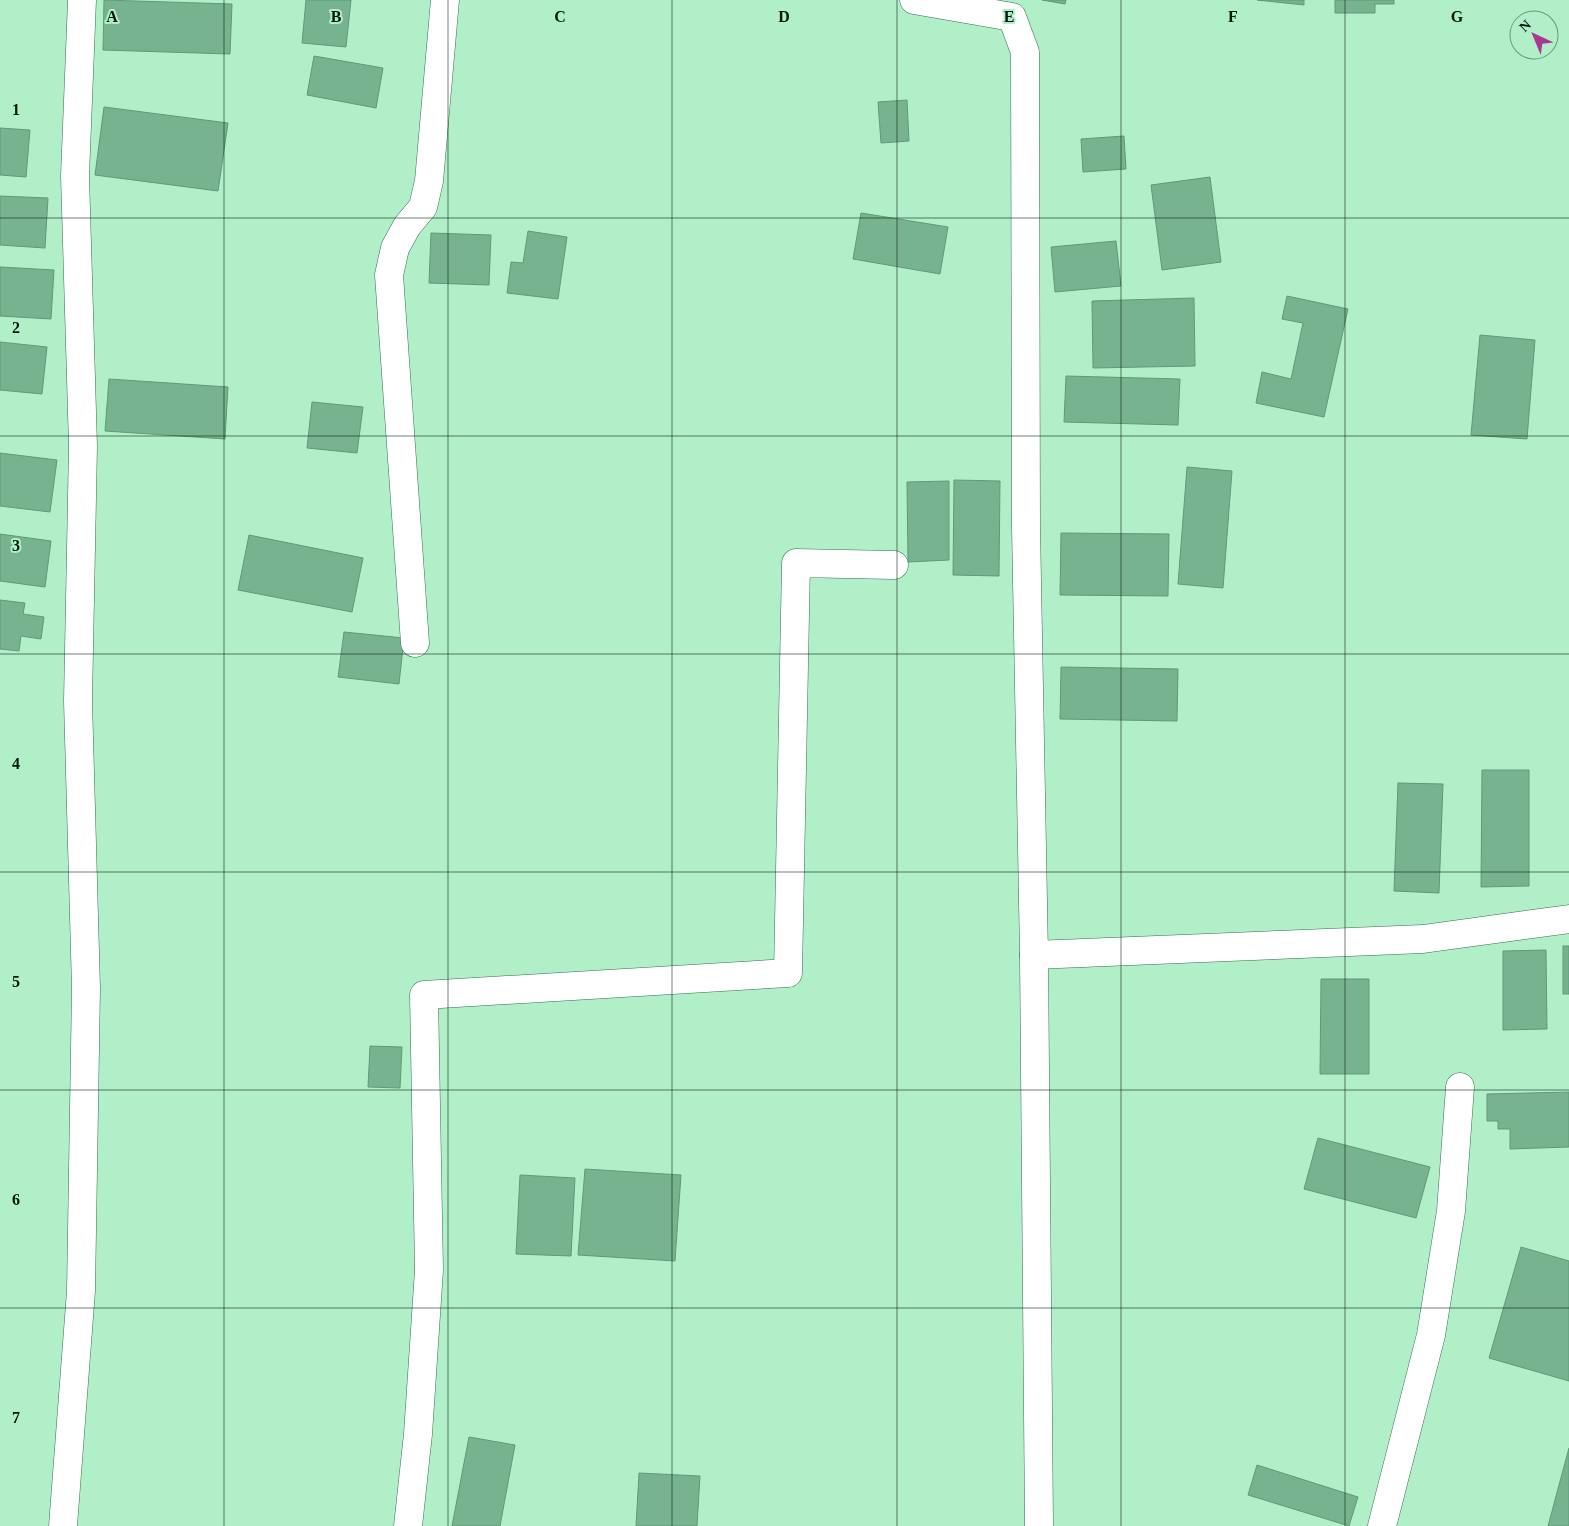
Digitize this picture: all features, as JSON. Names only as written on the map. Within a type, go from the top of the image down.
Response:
[{"type":"street","points":[[64,1526],[81,1291],[86,988],[78,701],[83,446],[75,176],[82,0]]},
{"type":"street","points":[[415,643],[389,275],[395,248],[407,226],[423,206],[429,182],[445,0]]},
{"type":"street","points":[[914,0],[1012,17],[1026,52],[1026,527],[1034,955],[1039,1526]]},
{"type":"street","points":[[408,1526],[418,1434],[429,1270],[424,995],[788,973],[796,563],[894,565]]},
{"type":"street","points":[[1034,955],[1423,939],[1569,919]]},
{"type":"street","points":[[1382,1526],[1432,1335],[1452,1211],[1460,1087]]},
{"type":"building","points":[[104,0],[232,4],[230,54],[103,50]]},
{"type":"building","points":[[306,0],[351,0],[346,47],[302,43]]},
{"type":"building","points":[[1042,0],[1066,0],[1065,4]]},
{"type":"building","points":[[1257,0],[1304,0],[1304,5]]},
{"type":"building","points":[[1335,0],[1394,0],[1394,4],[1375,4],[1375,13],[1335,13]]},
{"type":"building","points":[[314,56],[383,68],[376,108],[307,95]]},
{"type":"building","points":[[907,100],[909,141],[881,143],[878,102]]},
{"type":"building","points":[[104,107],[228,123],[218,191],[95,175]]},
{"type":"building","points":[[0,128],[30,130],[26,177],[0,175]]},
{"type":"building","points":[[1124,136],[1126,169],[1083,172],[1081,139]]},
{"type":"building","points":[[1210,177],[1221,262],[1162,270],[1151,185]]},
{"type":"building","points":[[0,196],[48,198],[45,248],[0,245]]},
{"type":"building","points":[[861,213],[948,227],[940,274],[853,259]]},
{"type":"building","points":[[528,231],[567,237],[558,299],[507,293],[511,262],[523,263]]},
{"type":"building","points":[[431,233],[491,235],[489,285],[429,283]]},
{"type":"building","points":[[1116,241],[1121,286],[1055,292],[1051,247]]},
{"type":"building","points":[[0,267],[54,270],[51,319],[0,316]]},
{"type":"building","points":[[1287,296],[1348,309],[1324,417],[1256,403],[1262,372],[1291,379],[1303,323],[1282,319]]},
{"type":"building","points":[[1194,298],[1195,366],[1093,368],[1092,301]]},
{"type":"building","points":[[1480,335],[1535,340],[1527,439],[1471,435]]},
{"type":"building","points":[[0,342],[47,347],[42,394],[0,390]]},
{"type":"building","points":[[1066,376],[1180,379],[1178,425],[1064,422]]},
{"type":"building","points":[[109,379],[228,387],[225,439],[105,431]]},
{"type":"building","points":[[312,402],[363,407],[357,453],[307,448]]},
{"type":"building","points":[[0,453],[57,460],[50,512],[0,506]]},
{"type":"building","points":[[1187,467],[1232,471],[1223,588],[1178,584]]},
{"type":"building","points":[[954,480],[1000,481],[999,576],[953,575]]},
{"type":"building","points":[[949,481],[949,560],[908,562],[907,482]]},
{"type":"building","points":[[1061,533],[1169,534],[1168,596],[1060,595]]},
{"type":"building","points":[[0,534],[51,541],[45,587],[0,581]]},
{"type":"building","points":[[249,535],[363,558],[352,612],[238,590]]},
{"type":"building","points":[[0,600],[25,603],[23,614],[44,617],[41,639],[21,636],[19,651],[0,649]]},
{"type":"building","points":[[344,632],[404,638],[399,684],[338,677]]},
{"type":"building","points":[[1061,667],[1178,669],[1177,721],[1060,719]]},
{"type":"building","points":[[1482,770],[1529,770],[1529,886],[1481,887]]},
{"type":"building","points":[[1398,783],[1443,784],[1439,893],[1394,891]]},
{"type":"building","points":[[1563,946],[1569,946],[1569,994],[1563,994]]},
{"type":"building","points":[[1546,950],[1547,1029],[1503,1030],[1503,951]]},
{"type":"building","points":[[1321,979],[1369,979],[1369,1074],[1320,1074]]},
{"type":"building","points":[[370,1046],[402,1047],[400,1088],[368,1087]]},
{"type":"building","points":[[1569,1092],[1569,1147],[1510,1149],[1510,1129],[1498,1129],[1498,1121],[1487,1121],[1487,1094]]},
{"type":"building","points":[[1318,1138],[1430,1167],[1416,1218],[1304,1189]]},
{"type":"building","points":[[585,1169],[681,1175],[675,1261],[578,1255]]},
{"type":"building","points":[[520,1175],[575,1178],[571,1256],[516,1254]]},
{"type":"building","points":[[1521,1247],[1569,1261],[1569,1381],[1489,1358]]},
{"type":"building","points":[[469,1437],[515,1445],[500,1526],[452,1526]]},
{"type":"building","points":[[1569,1448],[1569,1526],[1548,1526]]},
{"type":"building","points":[[1257,1465],[1358,1497],[1349,1526],[1248,1495]]},
{"type":"building","points":[[639,1473],[700,1476],[697,1526],[636,1526]]}]
